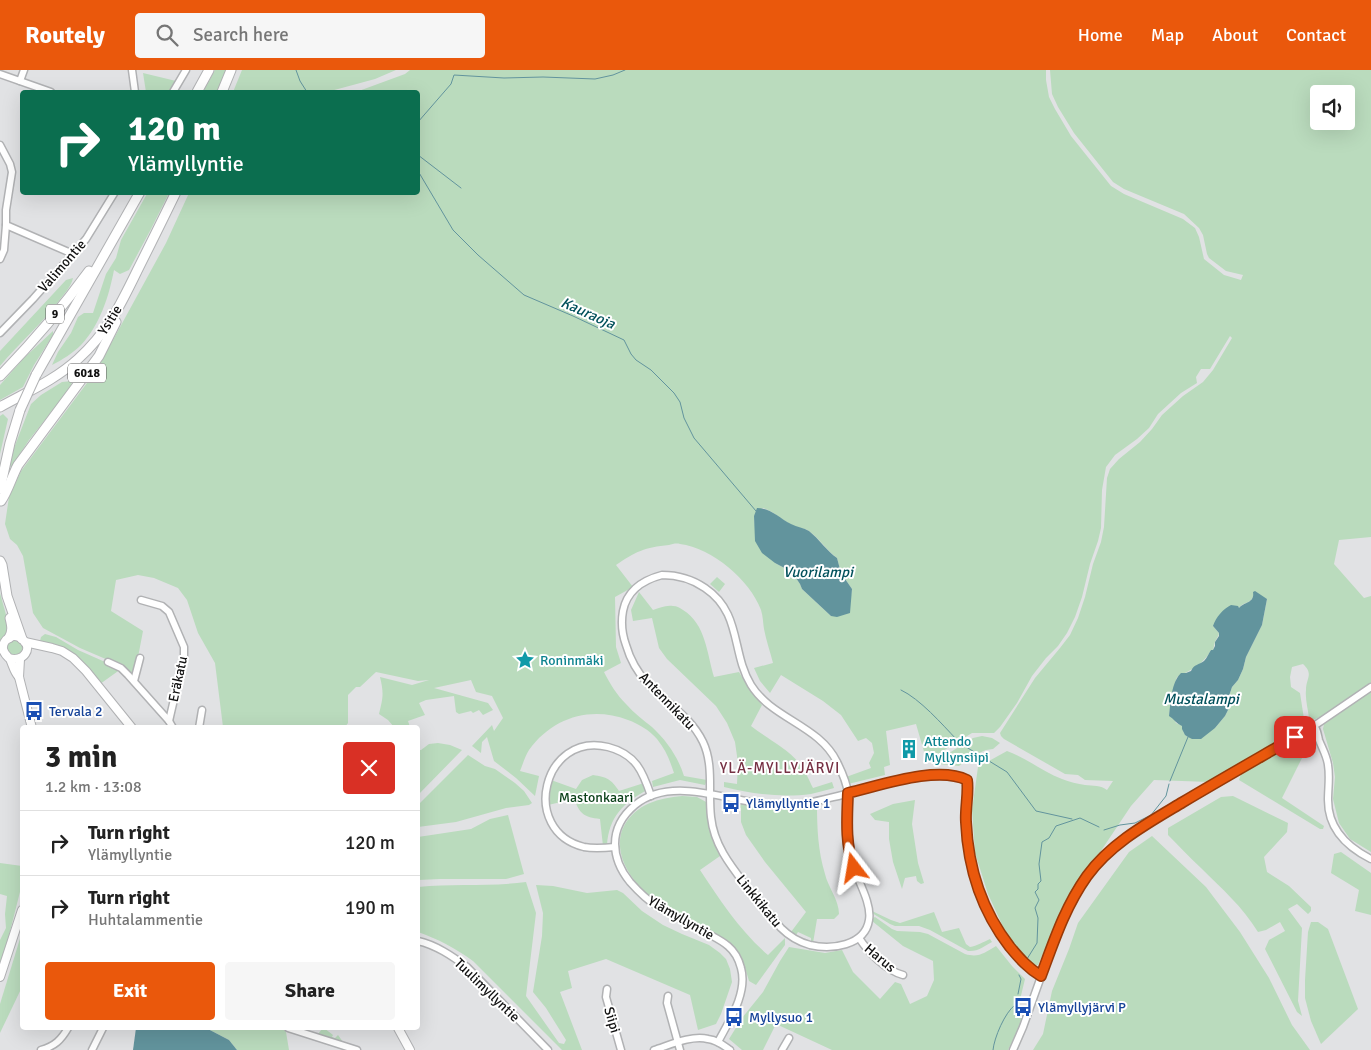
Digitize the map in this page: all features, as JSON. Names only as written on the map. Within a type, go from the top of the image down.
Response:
[{"type":"highway","points":[[198,90],[209,70]]},
{"type":"highway","points":[[223,90],[231,70]]},
{"type":"highway","name":"9","points":[[0,376],[42,329],[107,250],[138,195]]},
{"type":"highway","name":"Ysitie","points":[[0,407],[50,380],[78,360],[96,342],[107,328],[129,287],[175,195]]},
{"type":"highway","points":[[0,490],[10,443],[20,410],[36,375],[107,250]]},
{"type":"highway","name":"6018","points":[[0,503],[5,496],[18,465],[98,356],[125,304],[129,287]]},
{"type":"highway","points":[[0,561],[7,596],[24,640]]},
{"type":"highway","points":[[0,577],[12,628],[12,633],[5,640]]},
{"type":"main road","points":[[19,676],[16,674],[9,658],[2,651],[5,640],[16,636],[35,644],[62,651],[73,658],[86,671],[130,725]]},
{"type":"main road","points":[[9,658],[14,660],[24,656],[27,647],[24,640]]},
{"type":"main road","points":[[26,653],[48,647]]},
{"type":"main road","points":[[20,659],[19,676],[31,725]]},
{"type":"main road","points":[[0,977],[20,916]]},
{"type":"main road","points":[[399,1030],[406,1050]]},
{"type":"main road","points":[[403,1039],[407,1042],[410,1050]]},
{"type":"street","points":[[20,81],[24,70]]},
{"type":"street","points":[[132,70],[135,90]]},
{"type":"street","points":[[174,90],[186,70]]},
{"type":"street","points":[[0,74],[45,90]]},
{"type":"street","points":[[0,145],[12,172],[6,210],[4,250],[0,259]]},
{"type":"street","name":"Valimontie","points":[[0,333],[86,239],[113,195]]},
{"type":"street","points":[[6,225],[73,254]]},
{"type":"street","name":"Antennikatu","points":[[710,794],[708,757],[698,732],[689,720],[638,672],[624,640],[622,616],[624,606],[630,593],[642,582],[652,577],[662,575],[679,576],[698,583],[720,601],[732,622],[745,672],[757,693],[771,706],[808,730],[825,744],[836,760],[848,793]]},
{"type":"street","name":"Eräkatu","points":[[141,600],[162,606],[169,612],[184,647],[184,656],[169,721]]},
{"type":"street","points":[[134,681],[140,658]]},
{"type":"street","points":[[108,662],[121,668],[171,725]]},
{"type":"street","points":[[1013,1050],[1066,909],[1098,862],[1132,833],[1311,728],[1371,687]]},
{"type":"street","points":[[200,725],[202,710]]},
{"type":"street","points":[[1311,728],[1316,729],[1319,734],[1328,764],[1330,780],[1328,801],[1333,824],[1339,835],[1347,843],[1371,859]]},
{"type":"street","points":[[651,796],[639,766],[625,754],[601,745],[587,746],[575,750],[558,763],[548,780],[545,797],[548,813],[555,827],[562,835],[573,843],[585,847],[598,848],[615,847],[620,823],[627,812],[637,803],[651,796],[672,791],[684,790],[756,803],[777,805],[805,804],[915,776],[959,777],[967,780],[966,821],[968,846],[977,886],[1003,938],[1026,967],[1041,976]]},
{"type":"street","points":[[848,793],[847,836],[849,851],[870,911],[866,929],[858,938]]},
{"type":"street","name":"Linkkikatu","points":[[710,794],[710,817],[717,843],[724,857],[781,928],[804,943],[822,947],[843,944],[858,938]]},
{"type":"street","name":"Ylämyllyntie","points":[[615,847],[623,871],[645,897],[657,906],[728,946],[736,957],[741,968],[742,992],[718,1042]]},
{"type":"street","name":"Harus","points":[[858,938],[884,965],[903,975]]},
{"type":"street","name":"Tuulimyllyntie","points":[[420,942],[452,956],[467,968],[548,1050]]},
{"type":"street","name":"Siipi","points":[[607,989],[606,998],[621,1050]]},
{"type":"street","points":[[668,996],[667,1003],[680,1050]]},
{"type":"street","points":[[41,1050],[57,1044],[67,1030]]},
{"type":"street","points":[[92,1050],[102,1030]]},
{"type":"street","points":[[293,1030],[335,1047],[358,1050]]},
{"type":"street","points":[[654,1050],[678,1042],[699,1038],[718,1042],[730,1050]]},
{"type":"street","points":[[782,1050],[789,1038]]},
{"type":"green space","points":[[215,70],[227,70],[218,90],[204,90]]},
{"type":"green space","points":[[242,70],[396,70],[375,79],[334,90],[234,90]]},
{"type":"green space","points":[[410,70],[1046,70],[1049,97],[1055,109],[1071,136],[1111,186],[1124,194],[1183,219],[1195,228],[1204,259],[1224,275],[1241,280],[1243,275],[1226,271],[1209,258],[1203,235],[1199,228],[1184,214],[1124,189],[1113,182],[1074,133],[1058,107],[1052,94],[1050,70],[1371,70],[1371,537],[1339,540],[1334,564],[1364,598],[1371,596],[1371,683],[1313,720],[1309,718],[1306,700],[1306,686],[1309,673],[1303,664],[1292,667],[1291,687],[1300,693],[1304,719],[1303,728],[1210,782],[1154,780],[1131,806],[1066,903],[1038,965],[1031,965],[1021,957],[1005,931],[988,894],[975,853],[972,810],[978,767],[1007,751],[1055,776],[1071,782],[1100,786],[1107,790],[1113,781],[1085,780],[1078,775],[1065,774],[1004,739],[1000,733],[1035,678],[1070,635],[1078,618],[1101,542],[1104,527],[1107,478],[1110,469],[1140,442],[1162,415],[1183,396],[1203,382],[1213,370],[1232,338],[1230,336],[1210,369],[1201,369],[1196,377],[1197,383],[1181,393],[1158,414],[1149,428],[1115,455],[1106,467],[1102,490],[1101,528],[1075,617],[1067,633],[1032,676],[1017,703],[1000,727],[994,733],[972,733],[927,762],[916,724],[886,731],[890,765],[884,767],[885,775],[848,784],[846,777],[871,768],[869,763],[874,753],[872,743],[866,738],[858,741],[841,715],[823,701],[781,675],[770,693],[760,681],[754,668],[773,663],[762,612],[756,599],[739,577],[717,559],[705,552],[679,544],[661,546],[635,553],[616,565],[633,587],[615,597],[616,647],[621,663],[604,672],[623,701],[652,727],[667,744],[679,762],[684,776],[707,780],[705,785],[680,780],[653,787],[652,781],[674,773],[665,751],[657,739],[636,723],[600,714],[574,717],[561,722],[549,729],[529,750],[520,771],[539,776],[535,796],[494,761],[487,737],[482,742],[481,753],[472,746],[492,725],[494,731],[503,718],[492,696],[476,692],[471,680],[434,688],[488,703],[493,710],[483,715],[479,710],[473,713],[471,711],[459,714],[456,712],[454,696],[426,700],[419,703],[425,715],[408,721],[409,725],[392,725],[379,714],[382,695],[380,677],[412,685],[429,680],[418,681],[376,672],[348,695],[346,725],[223,725],[215,663],[198,633],[187,600],[178,588],[154,578],[138,575],[116,580],[111,611],[143,631],[135,673],[131,675],[122,666],[80,648],[43,628],[33,613],[23,556],[17,545],[10,539],[5,524],[9,497],[21,471],[96,371],[166,243],[188,195],[420,195],[420,90],[361,90],[405,74]],"holes":[[[763,508],[794,526],[809,531],[837,558],[841,573],[852,589],[846,614],[831,616],[802,589],[792,572],[775,563],[755,526],[754,516]],[[1254,594],[1267,599],[1262,625],[1246,657],[1238,680],[1232,687],[1229,696],[1230,706],[1225,716],[1215,728],[1188,737],[1184,732],[1183,726],[1176,723],[1169,715],[1177,677],[1197,666],[1213,650],[1219,635],[1213,626],[1249,601]]]},
{"type":"green space","points":[[143,73],[176,81],[170,90],[146,90]]},
{"type":"green space","points":[[146,195],[168,195],[129,270],[120,274],[114,270],[106,300],[88,337],[78,348],[52,365],[78,317],[84,313],[93,313],[106,274],[116,258],[121,240]]},
{"type":"green space","points":[[73,278],[68,289],[54,307],[0,366],[0,351],[66,280]]},
{"type":"green space","points":[[53,331],[53,335],[23,387],[0,400],[0,385],[24,358]]},
{"type":"green space","points":[[72,381],[71,387],[10,467],[14,448],[31,404],[41,395],[62,382]]},
{"type":"green space","points":[[3,414],[8,419],[0,454],[0,416]]},
{"type":"green space","points":[[717,577],[725,584],[719,592],[710,584]]},
{"type":"green space","points":[[639,592],[653,610],[665,606],[674,606],[691,616],[701,631],[714,677],[739,672],[762,705],[751,726],[782,748],[799,763],[813,788],[832,782],[834,788],[811,794],[789,796],[745,792],[724,787],[724,782],[737,784],[738,763],[735,742],[727,723],[716,706],[667,659],[659,648],[652,618],[633,621],[631,610]]},
{"type":"green space","points":[[0,593],[10,629],[9,633],[0,640]]},
{"type":"green space","points":[[45,634],[56,637],[78,650],[121,669],[100,684],[84,663],[74,654],[57,646],[42,643],[40,641],[41,637]]},
{"type":"green space","points":[[12,640],[18,640],[23,645],[21,654],[12,656],[7,651],[7,645]]},
{"type":"green space","points":[[1371,691],[1371,852],[1350,839],[1339,823],[1333,799],[1335,777],[1333,763],[1323,729],[1324,724]]},
{"type":"green space","points":[[982,736],[992,738],[1000,743],[993,749],[972,756],[959,766],[939,764],[946,755],[973,738]]},
{"type":"green space","points":[[1298,742],[1307,746],[1307,748],[1282,798],[1324,826],[1323,829],[1320,829],[1239,780],[1241,774]]},
{"type":"green space","points":[[429,744],[450,745],[462,750],[420,793],[420,750]]},
{"type":"green space","points":[[468,755],[485,766],[495,769],[515,783],[524,791],[532,803],[456,822],[420,827],[420,803]]},
{"type":"green space","name":"Mastonkaari","points":[[593,775],[608,779],[619,791],[644,783],[647,790],[631,800],[619,812],[611,826],[607,845],[603,846],[600,819],[583,814],[574,799],[548,805],[551,780],[576,789],[582,780]]},
{"type":"green space","points":[[1233,796],[1288,823],[1287,832],[1264,857],[1267,872],[1289,886],[1311,907],[1311,911],[1308,914],[1297,904],[1288,909],[1302,928],[1298,1001],[1302,1016],[1297,1012],[1265,949],[1269,940],[1285,931],[1280,922],[1258,932],[1231,898],[1168,835],[1168,828],[1221,797]]},
{"type":"green space","points":[[697,797],[708,803],[711,830],[720,856],[700,870],[723,904],[748,936],[768,955],[785,938],[785,945],[756,985],[749,981],[740,957],[731,944],[648,895],[639,886],[624,863],[620,849],[620,839],[622,830],[629,818],[642,807],[649,804],[665,798]]},
{"type":"green space","points":[[915,800],[912,824],[918,863],[924,883],[921,884],[917,881],[916,876],[905,878],[902,889],[893,862],[889,839],[889,822],[875,820],[870,814],[893,804]]},
{"type":"green space","points":[[733,803],[776,808],[795,808],[817,804],[821,857],[826,879],[839,909],[839,914],[834,919],[817,919],[813,943],[811,943],[811,938],[798,932],[796,935],[791,932],[806,912],[765,862],[746,835],[741,822],[741,808],[733,806]]},
{"type":"green space","points":[[508,815],[524,874],[506,879],[420,880],[420,837],[471,829],[490,819]]},
{"type":"green space","points":[[1152,836],[1206,887],[1240,932],[1269,978],[1292,1025],[1310,1050],[1033,1050],[1043,1034],[1052,991],[1078,923],[1129,852]]},
{"type":"green space","points":[[1341,852],[1371,873],[1371,915],[1355,911],[1359,890],[1331,873],[1334,854]]},
{"type":"green space","points":[[0,863],[20,866],[20,892],[4,955],[0,963],[0,940],[6,928],[7,896],[0,894]]},
{"type":"green space","points":[[526,882],[536,913],[526,996],[559,1043],[564,1044],[566,1040],[546,1008],[533,992],[542,936],[543,913],[536,885],[553,886],[587,893],[617,890],[623,893],[642,911],[663,925],[709,945],[720,953],[726,959],[732,982],[716,1024],[698,1030],[690,995],[606,959],[568,971],[572,988],[560,992],[582,1050],[562,1050],[473,961],[446,944],[420,933],[420,887]]},
{"type":"green space","points":[[872,911],[900,923],[934,912],[942,932],[959,928],[966,944],[970,947],[990,939],[992,942],[978,950],[968,951],[919,926],[895,926],[890,924],[872,913]]},
{"type":"green space","points":[[875,917],[892,929],[928,934],[965,954],[978,955],[996,946],[1025,979],[1019,1004],[1022,1013],[1020,1026],[1008,1050],[832,1050],[776,1024],[763,1050],[742,1050],[729,1039],[742,1018],[763,992],[789,947],[825,953],[842,950],[853,972],[880,999],[895,982],[901,984],[910,1004],[927,996],[934,980],[933,961],[903,946],[872,921]]},
{"type":"green space","points":[[1311,922],[1318,922],[1328,929],[1358,1009],[1321,1044],[1311,1021],[1305,998],[1308,932]]},
{"type":"green space","points":[[20,939],[20,991],[0,1033],[0,1004]]},
{"type":"green space","points":[[210,1030],[284,1030],[289,1050],[237,1050],[229,1040]]},
{"type":"green space","points":[[321,1030],[327,1030],[333,1035],[332,1037],[335,1038],[338,1035],[343,1042],[318,1034]]},
{"type":"water","name":"Vuorilampi","points":[[757,508],[771,511],[791,524],[809,531],[837,558],[841,573],[852,589],[850,613],[837,617],[831,616],[802,589],[792,572],[762,553],[755,541],[754,516]]},
{"type":"water","name":"Mustalampi","points":[[1255,591],[1267,599],[1262,625],[1246,657],[1238,680],[1232,687],[1229,696],[1230,706],[1225,716],[1215,728],[1201,739],[1192,739],[1185,735],[1182,726],[1169,716],[1175,682],[1181,673],[1191,671],[1195,666],[1204,661],[1211,650],[1213,650],[1219,633],[1213,626],[1220,614],[1231,605],[1238,606],[1239,608],[1249,602]]},
{"type":"water","points":[[136,1030],[210,1030],[229,1040],[237,1050],[133,1050]]},
{"type":"waterway","name":"Kauraoja","points":[[296,70],[306,90]]},
{"type":"waterway","points":[[420,120],[451,84],[454,75],[504,78],[595,79],[625,70]]},
{"type":"waterway","points":[[420,157],[461,188]]},
{"type":"waterway","name":"Kauraoja","points":[[420,174],[453,230],[478,255],[524,295],[624,340],[636,360],[651,370],[674,393],[680,402],[684,418],[694,438],[756,511]]},
{"type":"waterway","points":[[901,690],[923,706],[957,740]]},
{"type":"waterway","points":[[1170,781],[1188,737]]},
{"type":"waterway","points":[[963,745],[1007,772],[1036,811],[1072,819]]},
{"type":"waterway","points":[[1104,830],[1135,823],[1151,815],[1166,796],[1169,784]]},
{"type":"waterway","points":[[1027,959],[1037,943],[1038,918],[1035,908],[1039,900],[1035,892],[1041,881],[1039,864],[1042,842],[1049,838],[1056,826],[1080,818],[1099,827]]},
{"type":"waterway","points":[[1018,994],[1021,979],[1019,975]]},
{"type":"waterway","points":[[993,1050],[995,1039],[1007,1013],[1015,1005]]},
{"type":"place","name":"Roninmäki","points":[[525,660]]},
{"type":"place","name":"Tervala 2","points":[[34,711]]},
{"type":"place","name":"Attendo Myllynsiipi","points":[[909,749]]},
{"type":"place","name":"Ylämyllyntie 1","points":[[731,803]]},
{"type":"place","name":"Ylämyllyjärvi P","points":[[1023,1007]]},
{"type":"place","name":"Myllysuo 1","points":[[734,1017]]},
{"type":"district","name":"YLÄ-MYLLYJÄRVI","points":[[780,768]]},
{"type":"route","points":[[854,868],[847,836],[848,793],[915,776],[943,775],[967,780],[966,821],[968,846],[977,886],[1003,938],[1026,967],[1041,976],[1066,909],[1098,862],[1132,833],[1295,737]]}]
